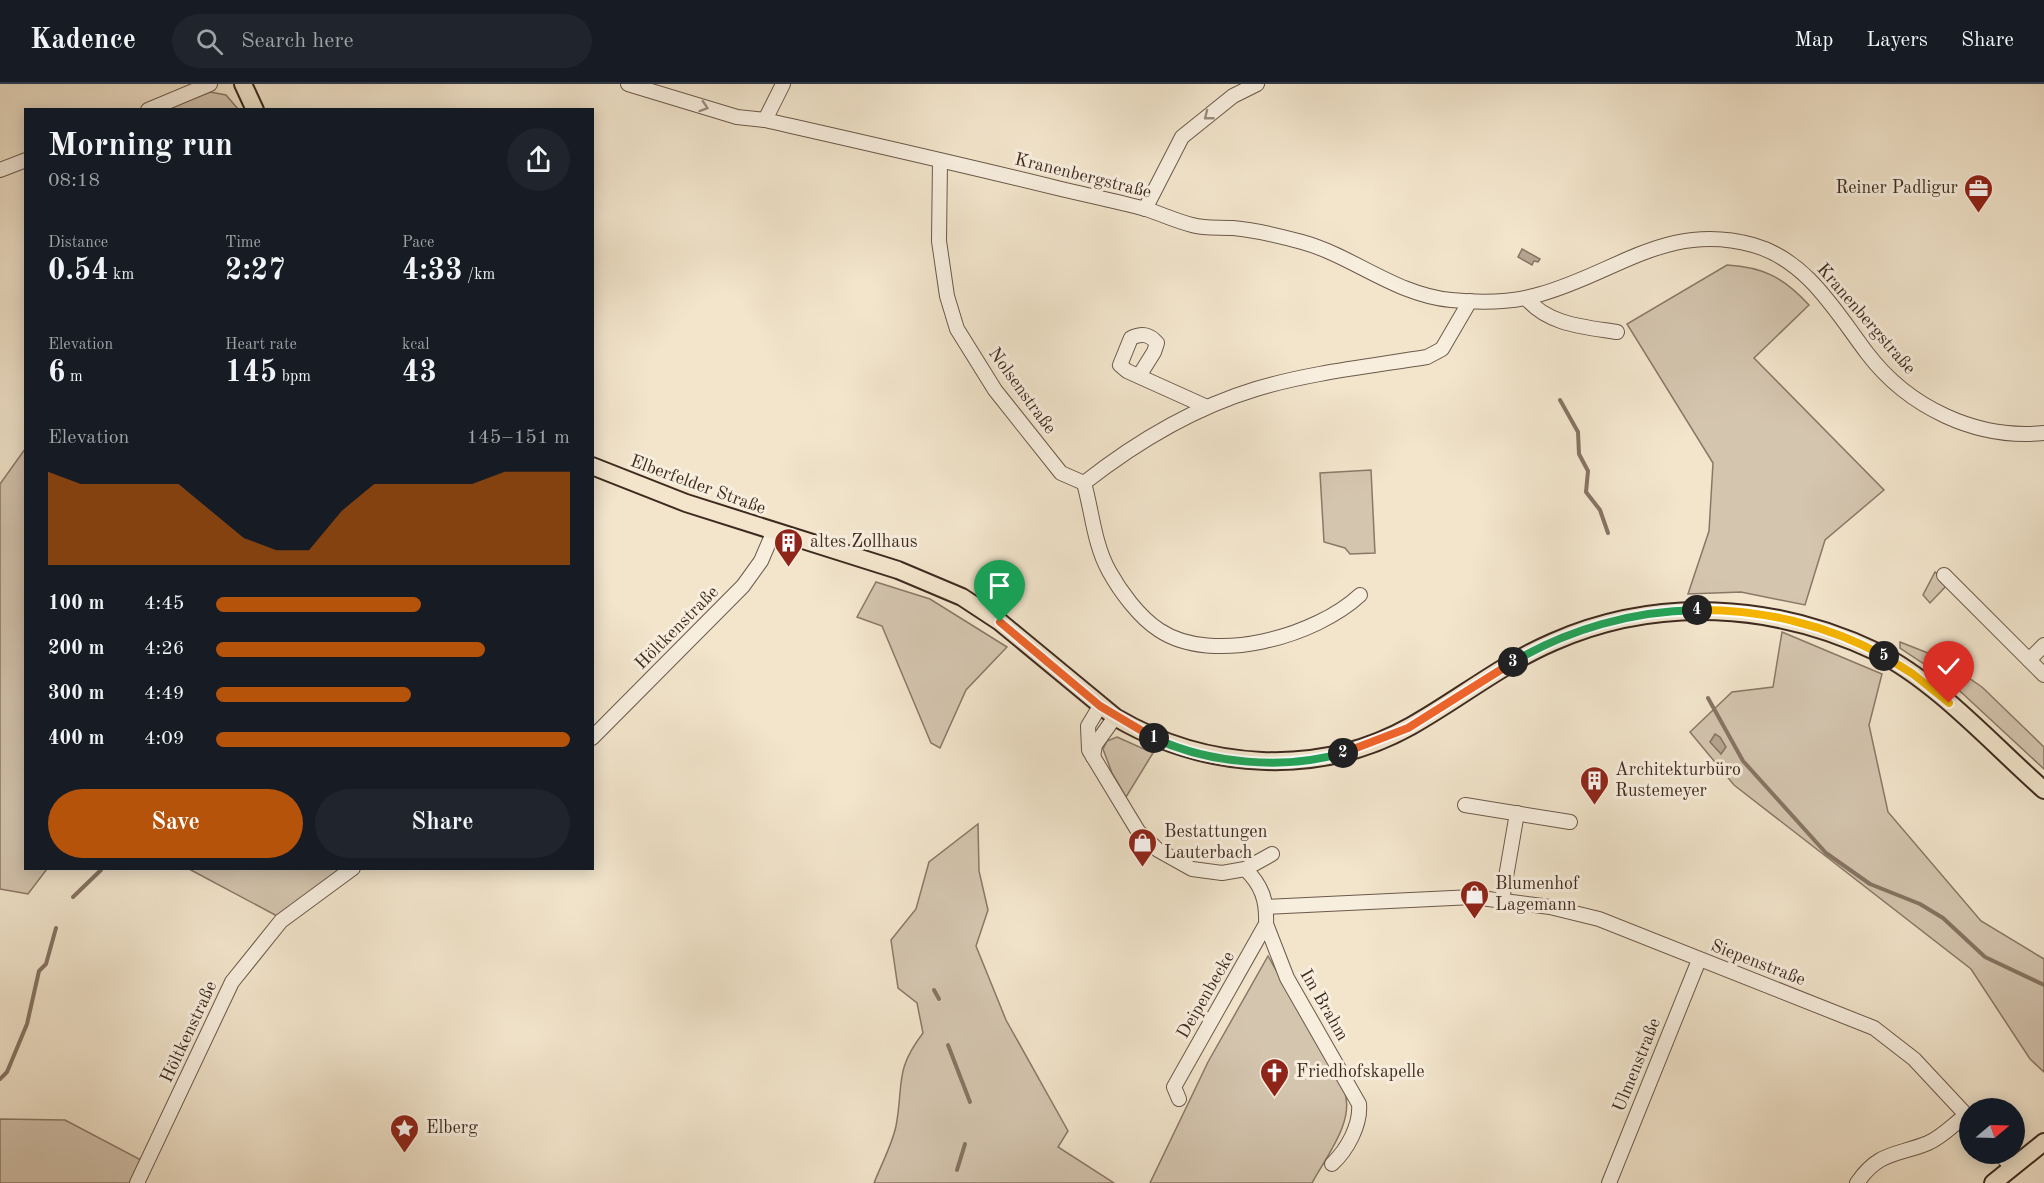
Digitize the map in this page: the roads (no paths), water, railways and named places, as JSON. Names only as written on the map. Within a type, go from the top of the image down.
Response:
[{"type":"main road","points":[[243,84],[254,108]]},
{"type":"main road","name":"Elberfelder Straße","points":[[594,467],[686,503],[898,570],[962,597],[1000,622],[1115,717],[1160,741],[1215,755],[1275,762],[1319,758],[1358,749],[1395,735],[1525,656],[1598,625],[1646,614],[1689,610],[1742,612],[1812,626],[1893,661],[1949,703],[2044,790]]},
{"type":"main road","points":[[2025,1151],[2044,1142]]},
{"type":"main road","points":[[1993,1183],[2004,1164]]},
{"type":"street","points":[[153,108],[210,84]]},
{"type":"street","name":"Kranenbergstraße","points":[[628,84],[737,117],[765,120],[1145,209],[1192,225],[1235,228],[1307,243],[1409,290],[1439,299],[1495,302],[1526,298],[1565,286],[1665,244],[1698,238],[1753,245],[1775,253],[1806,277],[1838,312],[1878,366],[1911,397],[1936,412],[1978,427],[2017,434],[2044,433]]},
{"type":"street","points":[[765,120],[783,84]]},
{"type":"street","points":[[1145,209],[1182,137],[1233,96],[1257,84]]},
{"type":"street","points":[[0,170],[24,161]]},
{"type":"street","name":"Nolsenstraße","points":[[940,161],[939,241],[946,296],[957,329],[996,390],[1061,473],[1084,483]]},
{"type":"street","points":[[1526,298],[1536,311],[1575,326],[1617,332]]},
{"type":"street","points":[[1360,595],[1344,610],[1301,630],[1249,645],[1206,645],[1171,636],[1149,622],[1110,573],[1102,557],[1084,483],[1121,454],[1207,407],[1258,388],[1427,357],[1442,349],[1470,301]]},
{"type":"street","points":[[1138,376],[1207,407]]},
{"type":"street","name":"Höltkenstraße","points":[[594,736],[743,586],[761,561],[773,532]]},
{"type":"street","points":[[1944,575],[2044,675]]},
{"type":"street","points":[[2029,660],[2044,645]]},
{"type":"street","points":[[1100,706],[1088,726],[1087,740],[1093,757],[1130,819],[1158,850],[1192,869],[1222,873],[1245,869],[1272,854]]},
{"type":"street","points":[[1093,757],[1095,746],[1115,717]]},
{"type":"street","points":[[1465,805],[1570,822]]},
{"type":"street","points":[[1502,900],[1517,813]]},
{"type":"street","points":[[1245,869],[1264,895],[1268,907]]},
{"type":"street","name":"Höltkenstraße","points":[[137,1183],[232,982],[281,921],[350,870]]},
{"type":"street","name":"Siepenstraße","points":[[1268,907],[1473,897],[1502,900],[1599,919],[1874,1028],[1908,1054],[1959,1108]]},
{"type":"street","name":"Deipenbecke","points":[[1179,1099],[1174,1087],[1266,924],[1268,907]]},
{"type":"street","name":"Im Brahm","points":[[1266,924],[1287,978],[1359,1104],[1353,1134],[1346,1149],[1332,1164]]},
{"type":"street","name":"Ulmenstraße","points":[[1609,1183],[1699,960]]},
{"type":"street","points":[[1857,1183],[1876,1161],[1893,1152],[1930,1142],[1959,1123]]},
{"type":"waterway","points":[[1560,400],[1578,432],[1579,454],[1588,471],[1586,492],[1600,510],[1608,533]]},
{"type":"waterway","points":[[1708,698],[1743,761],[1826,853],[1870,884],[1920,904],[1943,918],[1985,957],[2044,985]]},
{"type":"waterway","points":[[73,897],[101,870]]},
{"type":"waterway","points":[[0,1079],[7,1072],[27,1024],[39,971],[46,964],[56,928]]},
{"type":"waterway","points":[[934,990],[939,999]]},
{"type":"waterway","points":[[948,1045],[970,1102]]},
{"type":"waterway","points":[[957,1170],[965,1144]]},
{"type":"place","name":"Reiner Padligur","points":[[1979,214]]},
{"type":"place","name":"altes Zollhaus","points":[[789,568]]},
{"type":"place","name":"Architekturbüro Rustemeyer","points":[[1594,806]]},
{"type":"place","name":"Bestattungen Lauterbach","points":[[1143,868]]},
{"type":"place","name":"Blumenhof Lagemann","points":[[1474,920]]},
{"type":"place","name":"Friedhofskapelle","points":[[1275,1098]]},
{"type":"place","name":"Elberg","points":[[405,1154]]}]
